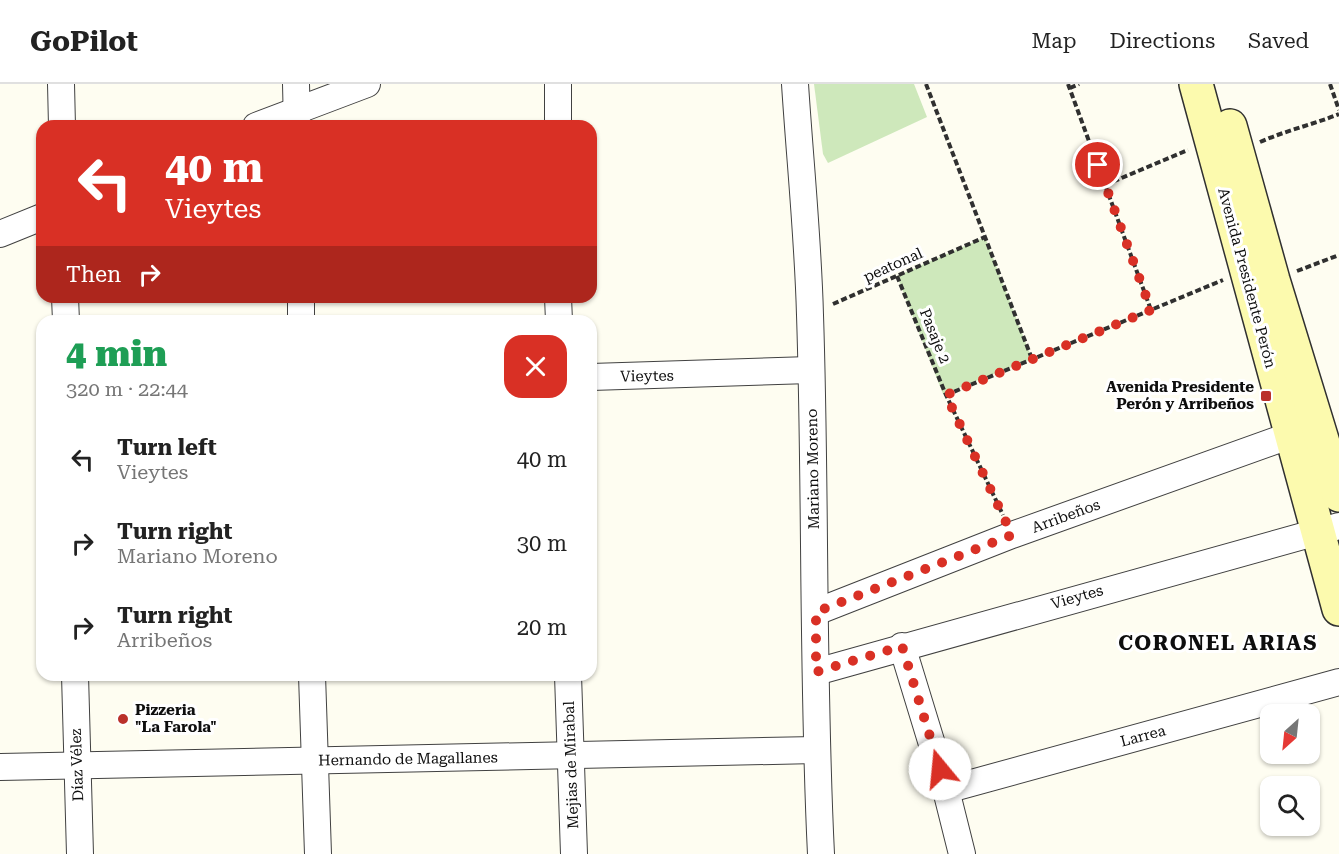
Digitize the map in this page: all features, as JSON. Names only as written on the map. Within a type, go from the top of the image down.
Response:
[{"type":"main road","name":"Avenida Presidente Perón","points":[[1196,84],[1259,275],[1339,495]]},
{"type":"main road","name":"Avenida Presidente Perón","points":[[1219,84],[1238,152],[1259,275]]},
{"type":"main road","name":"Avenida Presidente Perón","points":[[1317,437],[1339,609]]},
{"type":"street","points":[[61,84],[62,120]]},
{"type":"street","points":[[268,120],[296,106],[367,84]]},
{"type":"street","points":[[558,84],[558,120]]},
{"type":"street","name":"Mariano Moreno","points":[[795,84],[810,314],[816,612],[816,750],[821,854]]},
{"type":"street","points":[[0,234],[36,219]]},
{"type":"street","name":"Vieytes","points":[[597,377],[810,370]]},
{"type":"street","name":"Arribeños","points":[[816,612],[1012,535],[1317,437]]},
{"type":"street","name":"Vieytes","points":[[816,672],[902,646],[1327,529]]},
{"type":"street","points":[[902,646],[946,790],[962,854]]},
{"type":"street","name":"Díaz Vélez","points":[[75,681],[80,854]]},
{"type":"street","points":[[312,681],[318,854]]},
{"type":"street","name":"Mejias de Mirabal","points":[[568,681],[574,854]]},
{"type":"street","name":"Larrea","points":[[946,790],[1339,682]]},
{"type":"street","name":"Hernando de Magallanes","points":[[0,767],[816,750]]},
{"type":"path","points":[[926,84],[1032,359]]},
{"type":"path","points":[[1079,84],[1069,86],[1151,310]]},
{"type":"path","points":[[1238,152],[1294,127],[1314,124],[1339,112],[1330,84]]},
{"type":"path","points":[[1105,184],[1194,147]]},
{"type":"path","name":"peatonal","points":[[810,314],[985,237]]},
{"type":"path","points":[[946,395],[1151,310],[1259,275],[1339,255]]},
{"type":"path","name":"Pasaje 2","points":[[897,276],[946,395],[1012,535]]},
{"type":"green space","points":[[814,84],[914,84],[927,117],[828,163],[823,154]]},
{"type":"green space","points":[[985,237],[1032,359],[943,394],[897,276]]},
{"type":"place","name":"Avenida Presidente Perón y Arribeños","points":[[1266,396]]},
{"type":"place","name":"Pizzeria \"La Farola\"","points":[[123,719]]},
{"type":"district","name":"CORONEL ARIAS","points":[[1218,643]]},
{"type":"route","points":[[940,769],[902,646],[816,672],[816,612],[1012,535],[946,395],[1151,310],[1098,165]]}]
